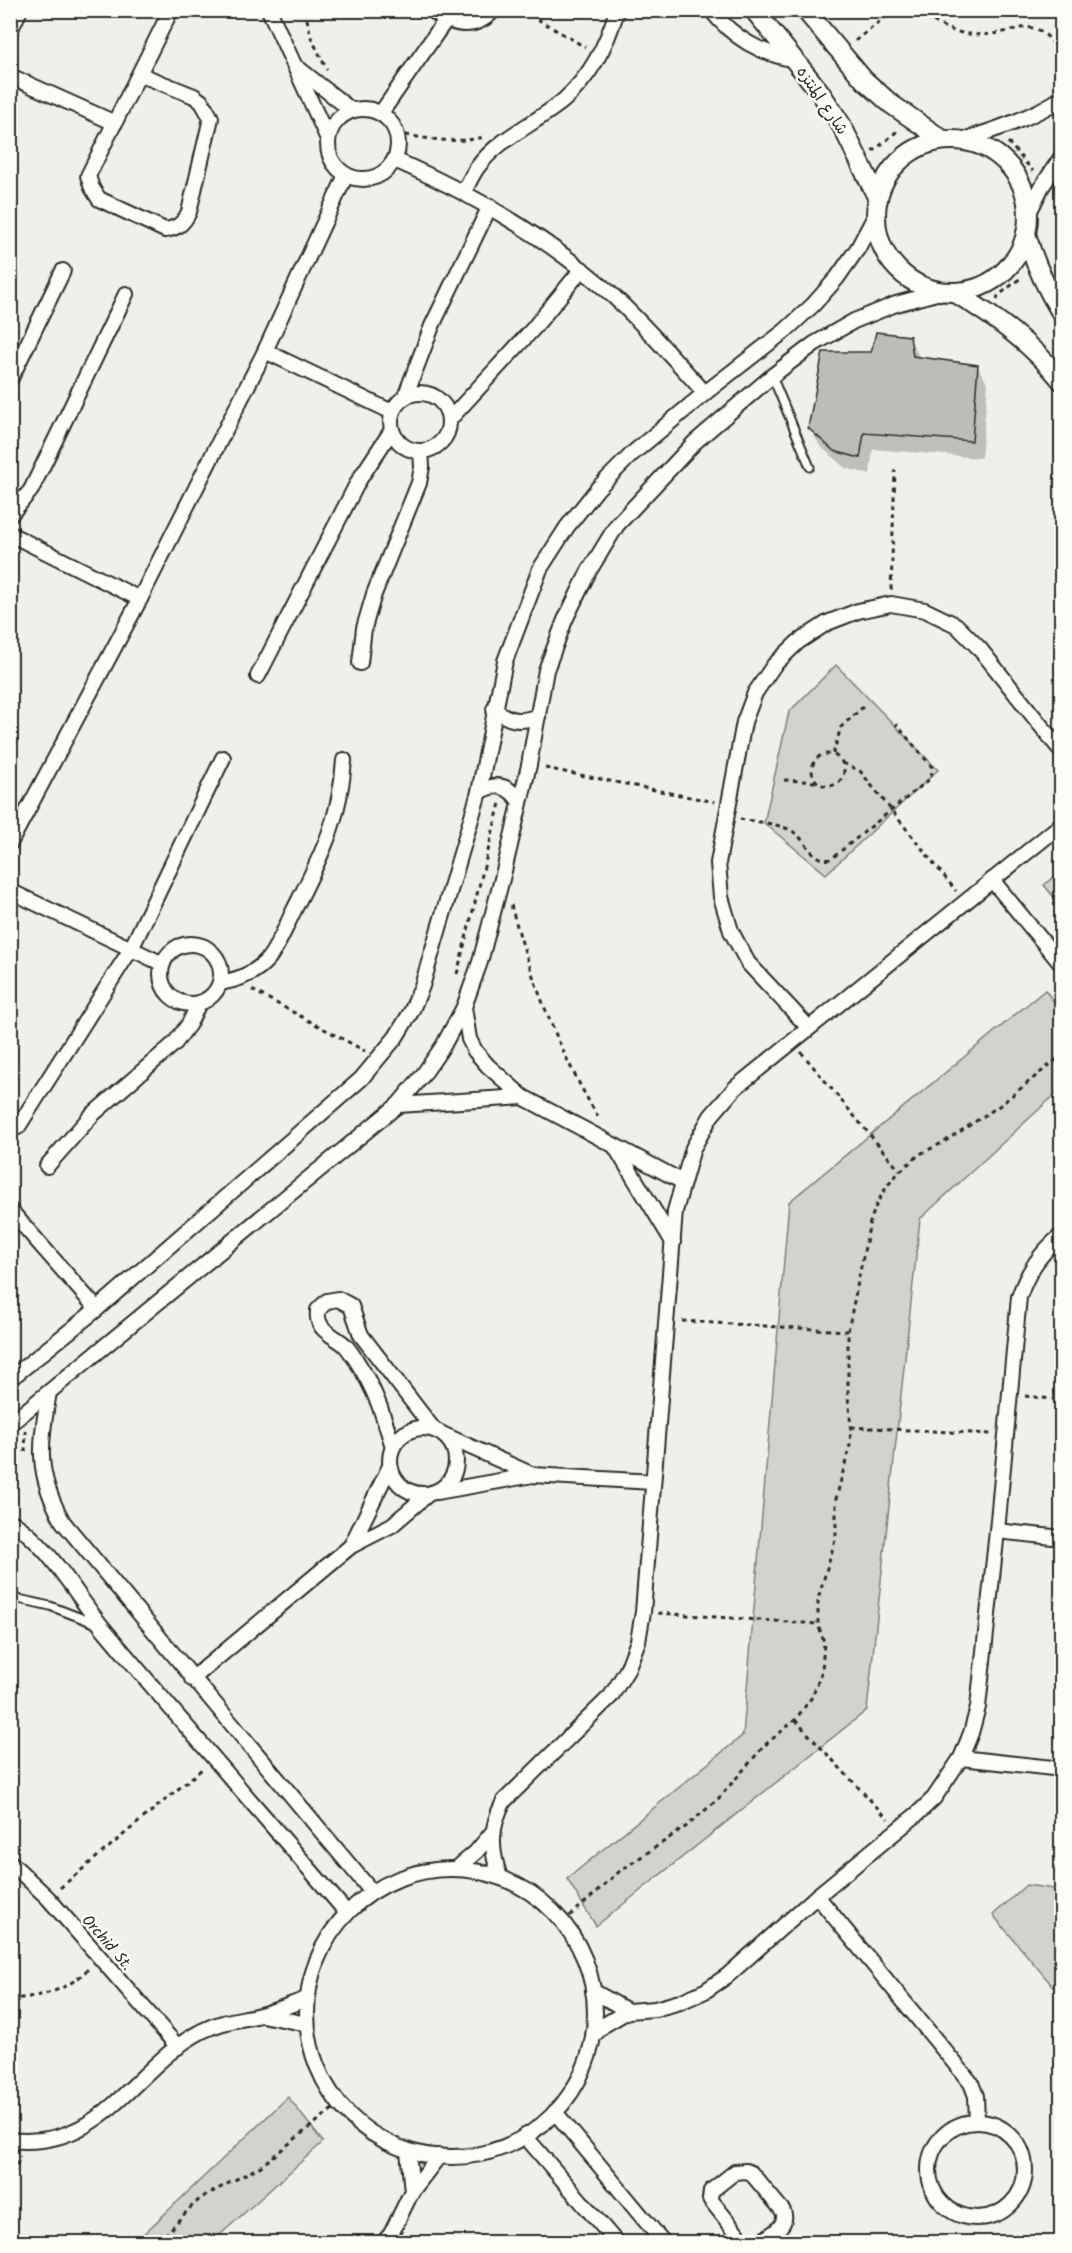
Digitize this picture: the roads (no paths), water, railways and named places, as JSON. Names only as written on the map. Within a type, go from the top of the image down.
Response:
[{"type":"street","points":[[10,31],[20,10]]},
{"type":"street","points":[[139,74],[194,96],[202,102],[211,118],[189,213],[176,229],[165,230],[99,199],[88,176],[115,123],[139,74],[171,10]]},
{"type":"street","points":[[269,10],[328,139],[331,160],[346,175],[360,179],[374,177],[387,170],[395,160],[399,146],[397,133],[388,118],[371,109],[351,110],[336,122],[328,139]]},
{"type":"street","points":[[432,10],[445,21],[462,25],[478,22],[494,10]]},
{"type":"street","points":[[464,192],[478,167],[493,151],[564,100],[591,69],[604,49],[617,10]]},
{"type":"street","points":[[711,10],[734,35],[753,47],[774,56],[795,60]]},
{"type":"street","name":"شارع المنتزه","points":[[754,10],[795,60],[842,126],[877,207]]},
{"type":"street","points":[[805,10],[864,80],[891,104],[944,140]]},
{"type":"street","points":[[381,113],[445,21]]},
{"type":"street","points":[[296,67],[351,110]]},
{"type":"street","points":[[10,76],[115,123]]},
{"type":"street","points":[[10,1379],[97,1309],[352,1087],[379,1059],[411,1012],[422,986],[478,792],[505,661],[521,614],[540,569],[567,527],[598,488],[633,453],[786,330],[813,305],[837,278],[853,255],[877,207],[892,168],[907,155],[931,142],[963,140],[1008,126],[1062,98]]},
{"type":"street","points":[[10,1424],[398,1106],[423,1075],[443,1046],[464,1007],[480,962],[529,765],[546,670],[565,620],[589,571],[617,525],[695,442],[772,376],[814,344],[854,321],[896,304],[947,292],[979,288],[1000,275],[1016,256],[1026,234],[1028,215],[1022,186],[1005,162],[981,146],[963,140]]},
{"type":"street","points":[[1028,215],[1041,188],[1062,156]]},
{"type":"street","points":[[395,160],[490,206],[537,236],[582,269],[639,321],[705,393]]},
{"type":"street","points":[[10,843],[140,599],[265,351],[346,175]]},
{"type":"street","points":[[405,397],[428,334],[490,206]]},
{"type":"street","points":[[877,207],[878,238],[887,257],[901,274],[919,286],[947,292],[1011,330],[1037,353],[1062,381]]},
{"type":"street","points":[[1026,234],[1035,263],[1048,292],[1062,314]]},
{"type":"street","points":[[392,430],[403,446],[412,450],[430,449],[444,438],[449,420],[532,330],[582,269]]},
{"type":"street","points":[[10,380],[63,271]]},
{"type":"street","points":[[10,515],[31,490],[126,294]]},
{"type":"street","points":[[265,351],[392,412]]},
{"type":"street","points":[[258,676],[358,480],[392,430],[392,412],[397,403],[414,393],[434,396],[447,411],[449,420]]},
{"type":"street","points":[[360,663],[364,628],[374,594],[419,483],[422,467],[421,451]]},
{"type":"street","points":[[10,534],[140,599]]},
{"type":"street","points":[[809,1028],[748,963],[731,931],[721,897],[718,863],[744,722],[755,693],[774,665],[798,642],[826,623],[858,610],[891,604],[925,610],[956,625],[980,649],[1062,752]]},
{"type":"street","points":[[494,710],[503,717],[515,720],[527,720],[538,716]]},
{"type":"street","points":[[18,1127],[131,949],[223,758]]},
{"type":"street","points":[[220,984],[235,981],[253,972],[267,959],[278,942],[324,851],[339,806],[344,759]]},
{"type":"street","points":[[478,792],[489,786],[502,786],[513,792],[520,802]]},
{"type":"street","points":[[500,1877],[492,1856],[492,1833],[496,1816],[504,1801],[611,1696],[627,1670],[638,1641],[643,1612],[675,1211],[693,1148],[711,1116],[735,1088],[1062,824]]},
{"type":"street","points":[[992,880],[1062,965]]},
{"type":"street","points":[[10,891],[163,964]]},
{"type":"street","points":[[189,944],[201,945],[211,951],[218,960],[221,972],[220,984],[212,996],[199,1003],[189,1004],[172,998],[162,982],[163,964],[169,954],[178,947],[189,944]]},
{"type":"street","points":[[46,1166],[92,1115],[175,1043],[189,1024],[199,1003]]},
{"type":"street","points":[[464,1007],[469,1039],[475,1051],[488,1066],[523,1097],[682,1182]]},
{"type":"street","points":[[398,1106],[523,1097]]},
{"type":"street","points":[[615,1146],[673,1243]]},
{"type":"street","points":[[10,1210],[97,1309]]},
{"type":"street","points":[[593,2036],[604,2025],[628,2011],[655,2009],[672,2004],[705,1991],[727,1976],[933,1798],[961,1758],[978,1707],[998,1531],[1019,1297],[1026,1276],[1037,1257],[1062,1235]]},
{"type":"street","points":[[192,1679],[351,1546],[392,1525],[432,1493],[447,1485],[453,1476],[456,1454],[451,1443],[439,1432],[362,1335],[351,1306],[338,1299],[327,1301],[318,1310],[319,1324],[345,1345],[375,1392],[393,1447]]},
{"type":"street","points":[[345,1345],[362,1335]]},
{"type":"street","points":[[49,1392],[40,1448],[42,1474],[50,1499],[63,1522],[372,1892]]},
{"type":"street","points":[[351,1546],[390,1466],[393,1447],[400,1437],[410,1431],[422,1428],[439,1432],[532,1476]]},
{"type":"street","points":[[390,1466],[393,1476],[407,1491],[432,1493],[532,1476],[653,1482]]},
{"type":"street","points":[[10,1521],[21,1527],[41,1547],[102,1626],[347,1913]]},
{"type":"street","points":[[998,1531],[1062,1538]]},
{"type":"street","points":[[961,1758],[1062,1769]]},
{"type":"street","points":[[456,1869],[476,1852],[492,1833]]},
{"type":"street","name":"Orchid St.","points":[[10,1862],[48,1898],[178,2047]]},
{"type":"street","points":[[456,1869],[478,1871],[500,1877],[523,1888],[545,1903],[563,1922],[582,1954],[593,1991],[595,2014],[593,2036],[581,2072],[555,2112],[525,2136],[498,2148],[469,2156],[439,2156],[408,2151],[382,2140],[359,2124],[339,2104],[323,2080],[316,2062],[307,2024],[307,1999],[314,1967],[328,1938],[347,1913],[372,1892],[399,1879],[427,1871],[456,1869]]},
{"type":"street","points":[[817,1896],[971,2083],[976,2096],[977,2122]]},
{"type":"street","points":[[593,1991],[628,2011]]},
{"type":"street","points":[[10,2140],[25,2142],[55,2139],[82,2129],[106,2112],[178,2047],[203,2031],[231,2020],[260,2015],[307,1999]]},
{"type":"street","points":[[260,2015],[307,2024]]},
{"type":"street","points":[[555,2112],[663,2242]]},
{"type":"street","points":[[977,2122],[995,2125],[1014,2139],[1024,2159],[1025,2171],[1019,2193],[1012,2203],[993,2216],[970,2218],[948,2209],[940,2201],[930,2181],[929,2169],[930,2157],[942,2137],[961,2124],[977,2122]]},
{"type":"street","points":[[525,2136],[616,2242]]},
{"type":"street","points":[[408,2151],[412,2191]]},
{"type":"street","points":[[384,2242],[391,2234],[412,2191],[439,2156]]},
{"type":"street","points":[[744,2242],[710,2199],[711,2191],[740,2170],[751,2173],[785,2217],[784,2222],[761,2242]]},
{"type":"lane","points":[[772,376],[810,467]]},
{"type":"lane","points":[[10,1597],[50,1606],[102,1626]]}]
